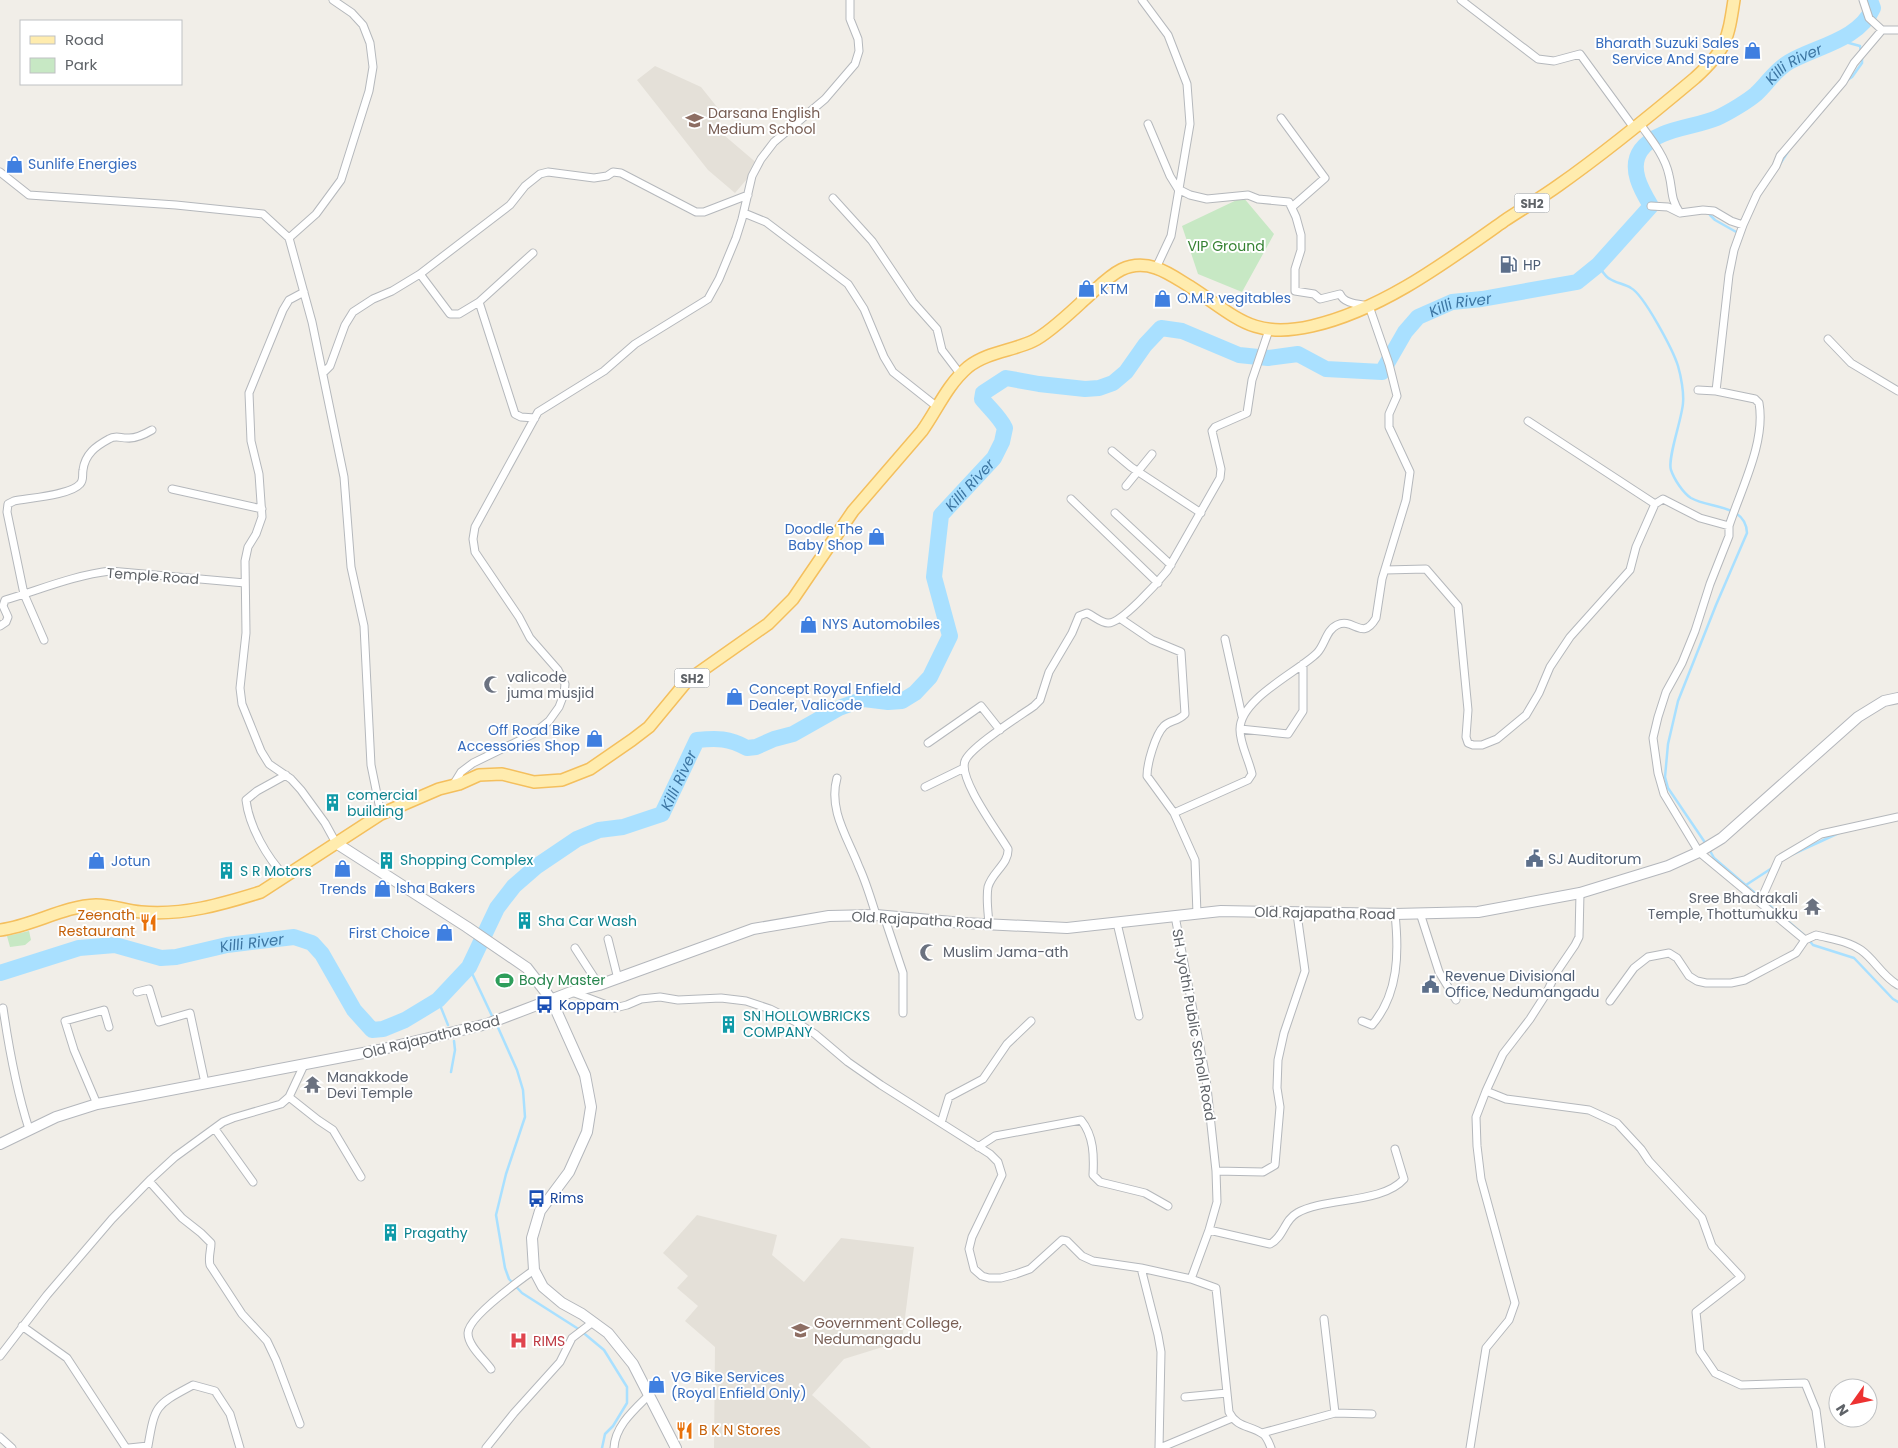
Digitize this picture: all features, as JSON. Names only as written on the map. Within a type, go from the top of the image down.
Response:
[{"type":"main road","name":"SH2","points":[[0,930],[95,905],[113,906],[139,912],[184,912],[261,892],[381,814],[479,774],[502,774],[534,782],[562,780],[590,769],[643,732],[661,714],[687,681],[768,624],[794,599],[853,511],[922,431],[931,418],[936,406],[961,374],[971,365],[1035,340],[1085,300],[1105,279],[1121,269],[1139,265],[1156,268],[1176,278],[1251,326],[1269,330],[1286,330],[1312,326],[1351,315],[1394,294],[1558,186],[1696,78],[1721,51],[1729,31],[1734,0]]},
{"type":"main road","name":"Old Rajapatha Road","points":[[0,1144],[56,1117],[97,1104],[379,1050],[487,1024],[551,999],[571,992],[599,986],[753,929],[830,916],[880,915],[963,923],[1067,928],[1221,911],[1297,914],[1478,912],[1580,893],[1668,866],[1715,843],[1858,717],[1884,701],[1898,698]]},
{"type":"main road","points":[[336,843],[527,968],[551,999],[585,1075],[591,1106],[587,1132],[569,1172],[540,1211],[532,1238],[534,1270],[543,1287],[562,1303],[608,1333],[633,1364],[676,1448]]},
{"type":"street","points":[[289,238],[316,214],[341,180],[369,91],[373,67],[370,43],[363,25],[352,13],[333,0]]},
{"type":"street","points":[[453,785],[461,772],[473,763],[533,734],[550,720],[559,707],[564,694],[565,684],[558,670],[530,638],[476,552],[472,539],[474,527],[538,412],[604,371],[635,344],[708,299],[719,279],[736,238],[752,176],[761,159],[774,142],[825,99],[855,64],[859,51],[858,39],[850,19],[850,0]]},
{"type":"street","points":[[1142,0],[1168,35],[1187,84],[1190,124],[1171,236],[1156,268]]},
{"type":"street","points":[[1461,0],[1538,59],[1554,61],[1580,54],[1637,126],[1650,138],[1658,149],[1669,174],[1673,201],[1680,213]]},
{"type":"street","points":[[1863,0],[1869,18],[1882,30],[1898,30]]},
{"type":"street","points":[[1716,391],[1729,275],[1734,250],[1757,194],[1776,166],[1780,156],[1842,82],[1854,63],[1882,30]]},
{"type":"street","points":[[1281,118],[1325,178],[1292,208]]},
{"type":"street","points":[[1148,124],[1170,176],[1178,189],[1198,197],[1217,198],[1248,195],[1258,199],[1289,202],[1301,235],[1301,250],[1295,269],[1295,291],[1314,294],[1320,299],[1340,294],[1346,301],[1369,306],[1389,364],[1397,396],[1389,414],[1389,427],[1410,472],[1406,500],[1385,570],[1376,618],[1373,623],[1368,628],[1362,629],[1351,625],[1340,624],[1334,626],[1317,654],[1262,693],[1242,716]]},
{"type":"street","points":[[0,172],[29,195],[176,205],[263,214],[289,238],[323,372],[344,476],[352,567],[364,626],[371,765],[381,814]]},
{"type":"street","points":[[323,372],[330,366],[345,325],[353,312],[420,274],[510,205],[526,186],[540,174],[548,172],[594,178],[607,176],[613,172],[621,173],[696,212],[704,212],[748,196]]},
{"type":"street","points":[[833,198],[872,241],[914,302],[937,329],[942,350],[961,374]]},
{"type":"street","points":[[1651,206],[1668,207],[1680,213],[1702,210],[1714,212],[1743,225]]},
{"type":"street","points":[[744,213],[766,222],[848,284],[864,310],[884,357],[893,372],[936,406]]},
{"type":"street","points":[[420,274],[450,314],[459,314],[479,302],[534,253]]},
{"type":"street","points":[[304,292],[289,300],[282,310],[249,393],[251,442],[259,474],[262,517],[256,534],[248,547],[245,561],[246,633],[240,688],[242,704],[261,751],[269,764],[286,775],[301,790],[325,823],[336,843]]},
{"type":"street","points":[[479,302],[515,414],[521,417],[535,418]]},
{"type":"street","points":[[989,923],[988,888],[993,876],[1008,858],[1008,849],[969,785],[964,762],[977,747],[1040,700],[1049,672],[1072,633],[1079,616],[1087,613],[1106,623],[1116,622],[1158,584],[1171,565],[1220,478],[1221,469],[1212,431],[1216,426],[1247,413],[1252,380],[1269,330]]},
{"type":"street","points":[[1828,339],[1851,363],[1898,391]]},
{"type":"street","points":[[1698,390],[1716,391],[1755,399],[1760,403],[1759,431],[1754,456],[1731,519],[1730,536],[1710,584],[1682,663],[1666,692],[1658,717],[1653,738],[1658,772],[1664,794],[1701,851],[1805,940]]},
{"type":"street","points":[[1528,421],[1655,504]]},
{"type":"street","points":[[44,640],[24,594],[7,512],[8,504],[14,501],[69,491],[80,485],[83,479],[83,469],[90,451],[111,437],[128,438],[142,436],[152,430]]},
{"type":"street","points":[[1112,451],[1120,459],[1201,513]]},
{"type":"street","points":[[1126,486],[1137,470],[1152,454]]},
{"type":"street","points":[[172,489],[262,509]]},
{"type":"street","points":[[1071,499],[1158,584]]},
{"type":"street","points":[[1385,570],[1426,569],[1458,606],[1468,710],[1466,737],[1468,743],[1482,745],[1497,739],[1526,715],[1539,693],[1550,667],[1570,637],[1630,570],[1636,547],[1655,504],[1663,499],[1700,518],[1731,519]]},
{"type":"street","points":[[1115,513],[1171,565]]},
{"type":"street","name":"Temple Road","points":[[0,626],[6,622],[8,617],[3,606],[5,600],[88,573],[110,571],[245,583]]},
{"type":"street","points":[[1121,619],[1152,640],[1181,652],[1185,714],[1179,720],[1164,726],[1155,742],[1147,776],[1174,813],[1196,860],[1197,914]]},
{"type":"street","points":[[1174,813],[1239,785],[1250,777],[1250,764],[1240,729],[1242,716],[1225,640]]},
{"type":"street","points":[[1240,729],[1288,734],[1303,711],[1303,664]]},
{"type":"street","points":[[928,743],[981,706],[1000,730]]},
{"type":"street","points":[[925,787],[964,768]]},
{"type":"street","points":[[285,876],[272,863],[252,822],[246,800],[257,791],[286,775]]},
{"type":"street","points":[[837,778],[834,794],[840,826],[864,877],[903,973],[903,1013]]},
{"type":"street","points":[[1760,901],[1779,860],[1821,834],[1898,817]]},
{"type":"street","points":[[1470,1448],[1486,1348],[1509,1320],[1515,1303],[1481,1179],[1476,1117],[1503,1054],[1530,1019],[1546,994],[1556,972],[1579,937],[1580,893]]},
{"type":"street","points":[[1420,913],[1439,972],[1456,1000]]},
{"type":"street","points":[[1216,1171],[1263,1172],[1274,1165],[1280,1107],[1277,1088],[1278,1060],[1284,1033],[1305,972],[1297,914]]},
{"type":"street","points":[[1362,1021],[1372,1025],[1391,991],[1397,960],[1398,939],[1395,914]]},
{"type":"street","name":"SH Jyothi Public Scholl Road","points":[[1175,916],[1206,1078],[1218,1202],[1191,1279]]},
{"type":"street","points":[[1117,923],[1139,1016]]},
{"type":"street","points":[[1610,1001],[1634,968],[1648,957],[1669,953],[1677,958],[1689,976],[1697,981],[1731,983],[1745,980],[1796,954],[1805,940],[1816,935],[1849,944],[1862,950],[1888,979],[1898,985]]},
{"type":"street","points":[[608,939],[618,978]]},
{"type":"street","points":[[575,948],[599,986]]},
{"type":"street","points":[[137,992],[149,989],[159,1022],[190,1013],[205,1083]]},
{"type":"street","points":[[571,992],[615,1008],[641,999],[660,996],[678,1000],[721,998],[746,1001],[770,1009],[815,1034],[848,1062],[990,1154],[998,1162],[1002,1175],[972,1237],[969,1249],[974,1269],[982,1276],[1000,1278],[1030,1269],[1062,1240],[1067,1241],[1082,1256],[1093,1261],[1142,1268],[1191,1279],[1216,1288],[1228,1412],[1239,1424],[1262,1433],[1271,1448]]},
{"type":"street","points":[[3,1008],[9,1050],[28,1129]]},
{"type":"street","points":[[97,1104],[74,1050],[65,1020],[104,1010],[109,1027]]},
{"type":"street","points":[[941,1123],[949,1097],[984,1079],[1007,1044],[1031,1021]]},
{"type":"street","points":[[0,1356],[22,1326],[112,1219],[149,1181],[175,1157],[233,1118],[282,1104],[289,1096],[304,1065]]},
{"type":"street","points":[[1486,1090],[1506,1099],[1589,1110],[1617,1124],[1631,1138],[1649,1162],[1702,1218],[1712,1246],[1741,1277],[1696,1312],[1700,1351],[1715,1373],[1741,1385],[1805,1383],[1816,1410],[1821,1448]]},
{"type":"street","points":[[289,1096],[333,1130],[360,1176]]},
{"type":"street","points":[[978,1146],[995,1136],[1081,1120],[1095,1151],[1093,1176],[1100,1182],[1146,1193],[1168,1206]]},
{"type":"street","points":[[215,1129],[253,1182]]},
{"type":"street","points":[[1209,1230],[1270,1244],[1279,1239],[1288,1222],[1298,1212],[1373,1195],[1400,1183],[1404,1179],[1395,1149]]},
{"type":"street","points":[[149,1181],[182,1218],[211,1243],[208,1258],[210,1265],[242,1314],[267,1341],[300,1424]]},
{"type":"street","points":[[1142,1268],[1161,1352],[1160,1448],[1232,1418]]},
{"type":"street","points":[[491,1368],[470,1341],[468,1332],[473,1321],[505,1291],[534,1270]]},
{"type":"street","points":[[1324,1319],[1335,1413]]},
{"type":"street","points":[[486,1448],[514,1413],[560,1362],[572,1338],[593,1322]]},
{"type":"street","points":[[22,1326],[67,1358],[127,1448],[148,1446],[153,1416],[163,1401],[193,1385],[215,1391],[230,1414],[240,1448]]},
{"type":"street","points":[[1185,1397],[1227,1393]]},
{"type":"street","points":[[614,1448],[618,1432],[627,1416],[649,1395]]},
{"type":"street","points":[[1262,1433],[1335,1413],[1372,1414]]},
{"type":"street","points":[[0,1438],[12,1448]]},
{"type":"shaded area","name":"Darsana English Medium School","points":[[655,66],[701,87],[721,112],[718,130],[759,165],[735,193],[708,170],[637,80]]},
{"type":"shaded area","name":"Government College, Nedumangadu","points":[[697,1215],[777,1235],[772,1255],[804,1282],[841,1238],[914,1247],[902,1341],[844,1359],[812,1395],[871,1448],[714,1448],[715,1347],[685,1321],[698,1306],[677,1288],[688,1276],[663,1253]]},
{"type":"green space","name":"VIP Ground","points":[[1243,197],[1274,234],[1242,292],[1198,274],[1182,226]]},
{"type":"green space","points":[[29,931],[31,940],[25,945],[10,947],[7,936]]},
{"type":"waterway","name":"Killi River","points":[[0,973],[79,948],[115,945],[161,958],[176,957],[227,945],[294,937],[312,943],[322,954],[354,1010],[372,1030],[383,1029],[405,1020],[438,1000],[469,967],[497,908],[514,886],[537,866],[577,839],[599,830],[623,827],[662,814],[697,740],[723,739],[747,748],[756,747],[774,739],[793,734],[839,708],[864,699],[888,702],[902,701],[915,693],[930,677],[950,636],[934,577],[941,515],[994,458],[1002,442],[1005,428],[982,399],[983,393],[1006,378],[1085,389],[1099,388],[1113,383],[1126,372],[1145,345],[1161,328],[1182,331],[1239,355],[1268,358],[1298,354],[1326,369],[1382,372],[1405,332],[1418,317],[1452,302],[1482,299],[1577,282],[1598,265],[1651,206],[1640,186],[1636,172],[1637,157],[1648,143],[1666,133],[1717,118],[1743,103],[1756,94],[1775,73],[1789,62],[1836,41],[1858,28],[1867,19],[1873,8],[1870,0]]},
{"type":"waterway","points":[[1838,40],[1860,46],[1861,52]]},
{"type":"waterway","points":[[1846,81],[1852,77],[1862,63],[1862,58]]},
{"type":"waterway","points":[[1780,164],[1789,150]]},
{"type":"waterway","points":[[1710,215],[1715,220],[1738,233]]},
{"type":"waterway","points":[[1598,265],[1608,278],[1626,285],[1637,293],[1664,336],[1678,366],[1683,399],[1670,465],[1674,477],[1691,498],[1734,512],[1745,524],[1747,533],[1678,701],[1668,744],[1665,777],[1668,788],[1706,844]]},
{"type":"waterway","points":[[1791,855],[1841,832]]},
{"type":"waterway","points":[[1709,849],[1714,858],[1804,935]]},
{"type":"waterway","points":[[1746,885],[1772,868]]},
{"type":"waterway","points":[[1808,939],[1813,945],[1854,958],[1898,1002]]},
{"type":"waterway","points":[[469,967],[493,1018]]},
{"type":"waterway","points":[[438,1000],[448,1025]]},
{"type":"waterway","points":[[496,1023],[517,1070],[523,1090],[525,1117],[506,1174],[496,1215],[505,1268],[509,1279],[522,1293],[580,1330],[604,1350],[627,1387],[627,1403],[613,1426],[605,1434],[602,1448]]},
{"type":"waterway","points":[[451,1072],[455,1050],[454,1041]]},
{"type":"place","name":"Bharath Suzuki Sales Service And Spare","points":[[1753,51]]},
{"type":"place","name":"Darsana English Medium School","points":[[694,121]]},
{"type":"place","name":"Sunlife Energies","points":[[14,164]]},
{"type":"place","name":"HP","points":[[1509,265]]},
{"type":"place","name":"KTM","points":[[1086,289]]},
{"type":"place","name":"O.M.R vegitables","points":[[1163,298]]},
{"type":"place","name":"Doodle The Baby Shop","points":[[877,537]]},
{"type":"place","name":"NYS Automobiles","points":[[808,624]]},
{"type":"place","name":"valicode juma musjid","points":[[493,685]]},
{"type":"place","name":"Concept Royal Enfield Dealer, Valicode","points":[[735,697]]},
{"type":"place","name":"Off Road Bike Accessories Shop","points":[[594,738]]},
{"type":"place","name":"comercial building","points":[[333,803]]},
{"type":"place","name":"SJ Auditorum","points":[[1534,859]]},
{"type":"place","name":"Shopping Complex","points":[[386,860]]},
{"type":"place","name":"Jotun","points":[[97,861]]},
{"type":"place","name":"Trends","points":[[343,869]]},
{"type":"place","name":"S R Motors","points":[[226,871]]},
{"type":"place","name":"Isha Bakers","points":[[382,888]]},
{"type":"place","name":"Sree Bhadrakali Temple, Thottumukku","points":[[1812,906]]},
{"type":"place","name":"Sha Car Wash","points":[[524,921]]},
{"type":"place","name":"Zeenath Restaurant","points":[[149,923]]},
{"type":"place","name":"First Choice","points":[[444,933]]},
{"type":"place","name":"Muslim Jama-ath","points":[[929,952]]},
{"type":"place","name":"Body Master","points":[[505,980]]},
{"type":"place","name":"Revenue Divisional Office, Nedumangadu","points":[[1431,984]]},
{"type":"place","name":"Koppam","points":[[545,1005]]},
{"type":"place","name":"SN HOLLOWBRICKS COMPANY","points":[[729,1024]]},
{"type":"place","name":"Manakkode Devi Temple","points":[[313,1085]]},
{"type":"place","name":"Rims","points":[[536,1198]]},
{"type":"place","name":"Pragathy","points":[[390,1233]]},
{"type":"place","name":"Government College, Nedumangadu","points":[[800,1331]]},
{"type":"place","name":"RIMS","points":[[519,1341]]},
{"type":"place","name":"VG Bike Services (Royal Enfield Only)","points":[[657,1385]]},
{"type":"place","name":"B K N Stores","points":[[685,1430]]}]
